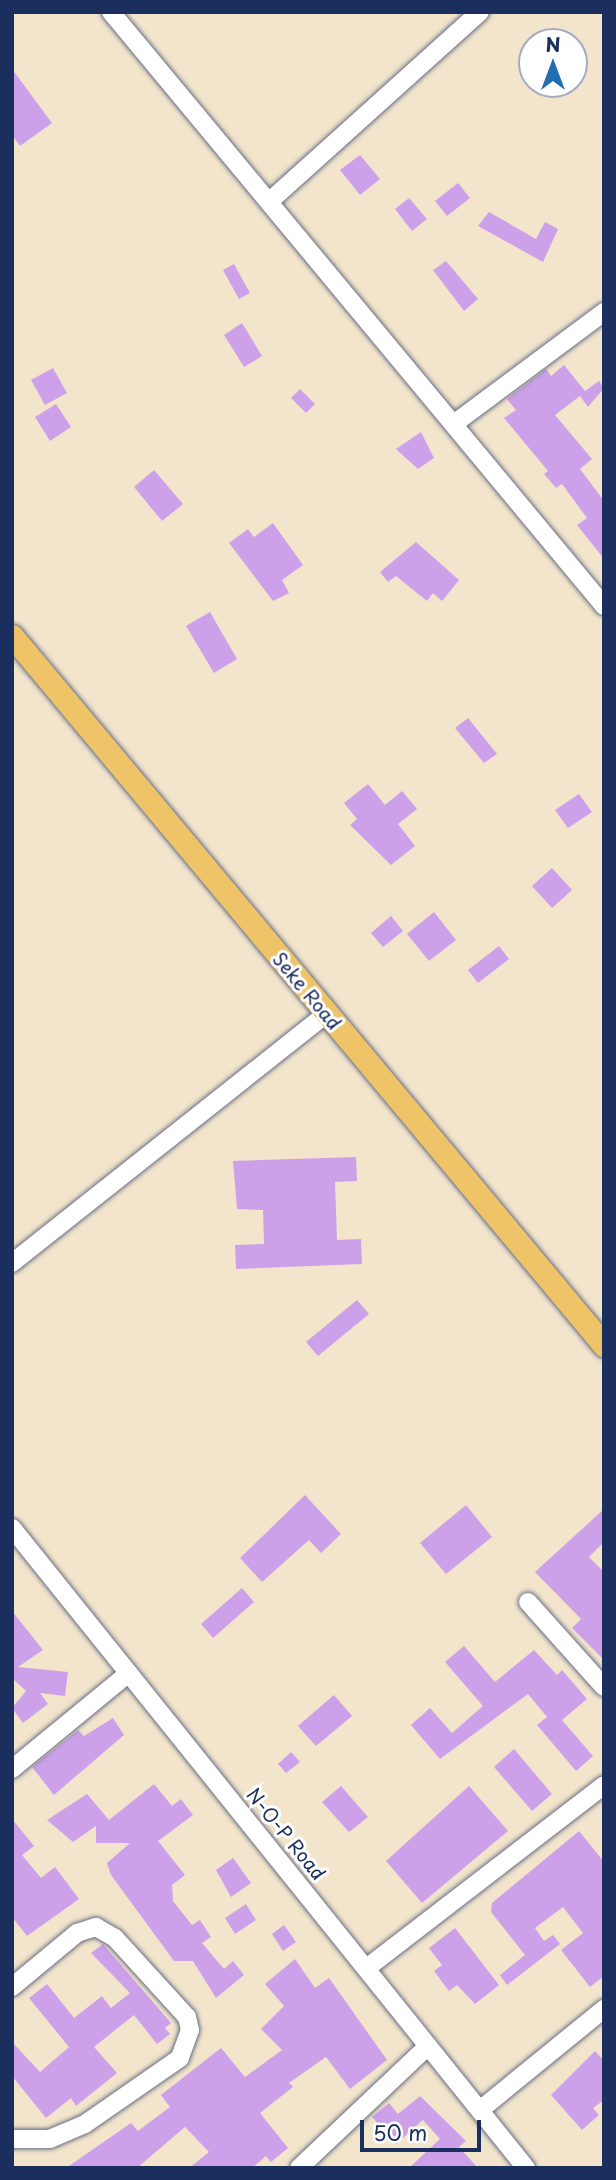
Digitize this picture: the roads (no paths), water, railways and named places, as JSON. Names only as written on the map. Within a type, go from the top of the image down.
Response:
[{"type":"main road","name":"Seke Road","points":[[12,636],[604,1345]]},
{"type":"street","points":[[111,12],[271,200],[604,606]]},
{"type":"street","points":[[271,200],[480,12]]},
{"type":"street","points":[[455,423],[604,312]]},
{"type":"street","points":[[12,1263],[327,1014]]},
{"type":"street","name":"N-O-P Road","points":[[12,1528],[368,1967],[426,2048],[526,2168]]},
{"type":"street","points":[[528,1602],[604,1687]]},
{"type":"street","points":[[12,1769],[129,1673]]},
{"type":"street","points":[[368,1967],[604,1785]]},
{"type":"street","points":[[12,1987],[77,1933],[96,1927],[115,1938],[187,2017],[190,2030],[180,2058],[85,2124],[50,2139],[12,2139]]},
{"type":"street","points":[[480,2110],[604,2009]]},
{"type":"street","points":[[302,2167],[426,2048]]}]
